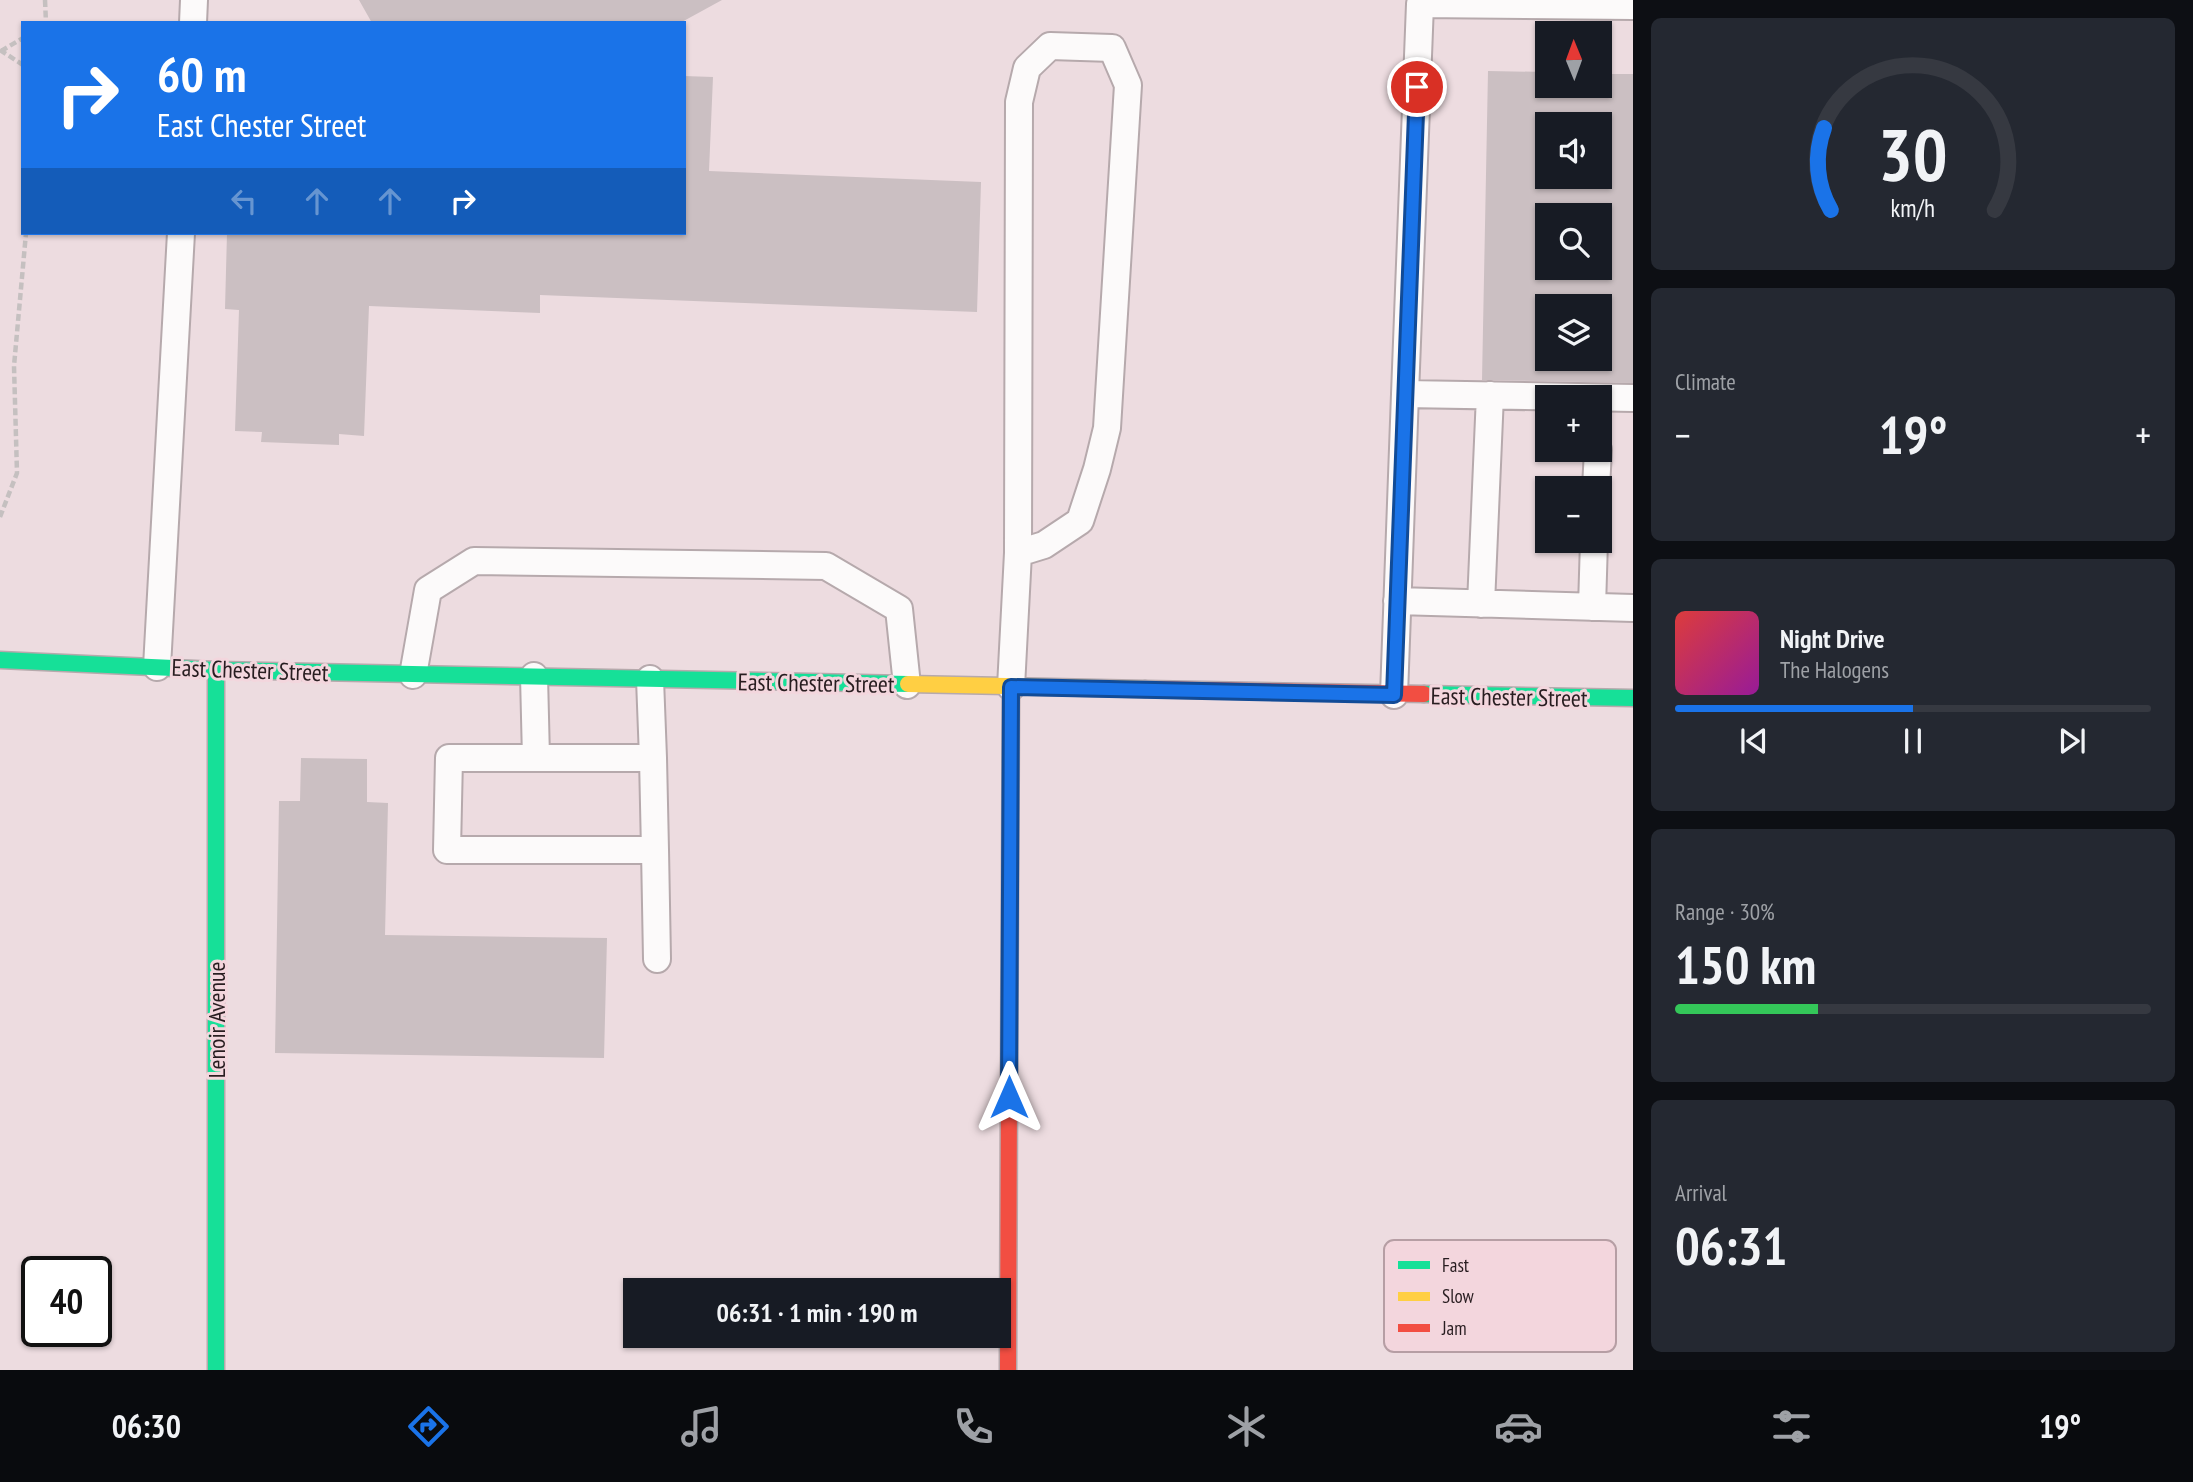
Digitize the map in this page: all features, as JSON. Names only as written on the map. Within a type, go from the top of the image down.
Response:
[{"type":"main road","name":"East Chester Street","points":[[0,660],[216,670],[413,675],[1633,698]]},
{"type":"main road","name":"Lenoir Avenue","points":[[216,670],[216,1370]]},
{"type":"main road","points":[[1008,1370],[1011,687]]},
{"type":"lane","points":[[193,21],[194,0]]},
{"type":"lane","points":[[1394,695],[1420,4],[1633,6]]},
{"type":"lane","points":[[1011,687],[1018,553],[1019,102],[1027,68],[1050,46],[1112,48],[1128,85],[1107,428],[1080,520],[1044,545],[1018,553]]},
{"type":"lane","points":[[157,667],[181,235]]},
{"type":"lane","points":[[1405,394],[1633,398]]},
{"type":"lane","points":[[1481,604],[1490,395]]},
{"type":"lane","points":[[1592,607],[1594,553]]},
{"type":"lane","points":[[413,675],[428,590],[474,561],[826,566],[899,609],[907,685]]},
{"type":"lane","points":[[1397,601],[1633,608]]},
{"type":"lane","points":[[534,676],[536,758]]},
{"type":"lane","points":[[650,679],[657,959]]},
{"type":"lane","points":[[653,758],[449,758],[447,850],[655,850]]},
{"type":"path","points":[[45,0],[46,21]]},
{"type":"path","points":[[21,39],[1,51],[21,64]]},
{"type":"path","points":[[0,517],[17,473],[14,366],[26,235]]},
{"type":"building","points":[[359,0],[722,0],[684,21],[371,21]]},
{"type":"building","points":[[1488,71],[1535,72],[1535,98],[1612,98],[1612,74],[1633,74],[1633,383],[1482,380]]},
{"type":"building","points":[[686,76],[713,77],[709,171],[981,182],[977,312],[540,295],[540,313],[369,306],[364,436],[339,434],[339,445],[261,442],[262,432],[235,431],[239,310],[225,309],[227,235],[686,235]]},
{"type":"building","points":[[301,758],[367,759],[367,802],[388,803],[385,935],[607,938],[604,1058],[275,1053],[279,801],[300,801]]},
{"type":"traffic: fast","points":[[0,660],[216,670],[908,684]]},
{"type":"traffic: fast","points":[[216,670],[216,1370]]},
{"type":"traffic: fast","points":[[1424,694],[1633,698]]},
{"type":"traffic: slow","points":[[908,684],[1145,689]]},
{"type":"traffic: slow","points":[[1009,1084],[1011,687]]},
{"type":"traffic: jam","points":[[1145,689],[1424,694]]},
{"type":"traffic: jam","points":[[1008,1370],[1009,1084]]},
{"type":"route","points":[[1009,1097],[1011,687],[1394,695],[1417,87]]}]
